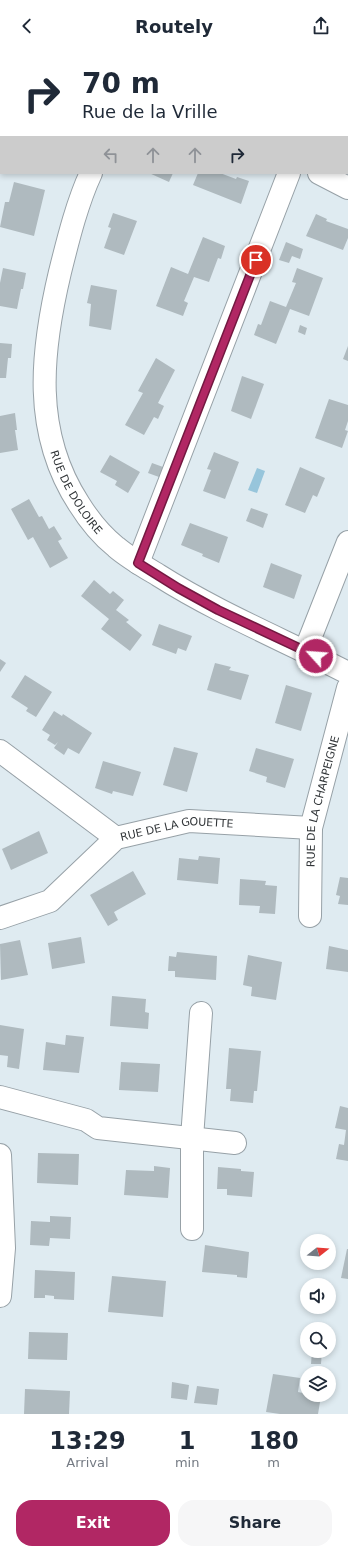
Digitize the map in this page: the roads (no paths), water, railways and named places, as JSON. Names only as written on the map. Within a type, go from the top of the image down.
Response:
[{"type":"street","name":"RUE DE DOLOIRE","points":[[91,174],[67,243],[52,306],[45,367],[45,409],[49,432],[54,453],[67,486],[98,530],[116,547],[138,563],[178,588],[218,610],[348,673]]},
{"type":"street","points":[[138,563],[289,174]]},
{"type":"street","points":[[321,174],[348,188]]},
{"type":"street","points":[[305,651],[348,542]]},
{"type":"street","name":"RUE DE LA CHARPEIGNE","points":[[310,916],[311,828],[348,688]]},
{"type":"street","points":[[0,751],[116,838]]},
{"type":"street","name":"RUE DE LA GOUETTE","points":[[0,918],[50,901],[116,838],[189,821],[311,828]]},
{"type":"street","points":[[192,1229],[192,1138],[201,1013]]},
{"type":"street","points":[[0,1097],[86,1120],[98,1128],[234,1143]]},
{"type":"street","points":[[0,1155],[4,1248],[0,1296]]},
{"type":"water","points":[[257,468],[265,471],[257,493],[248,490]]}]
